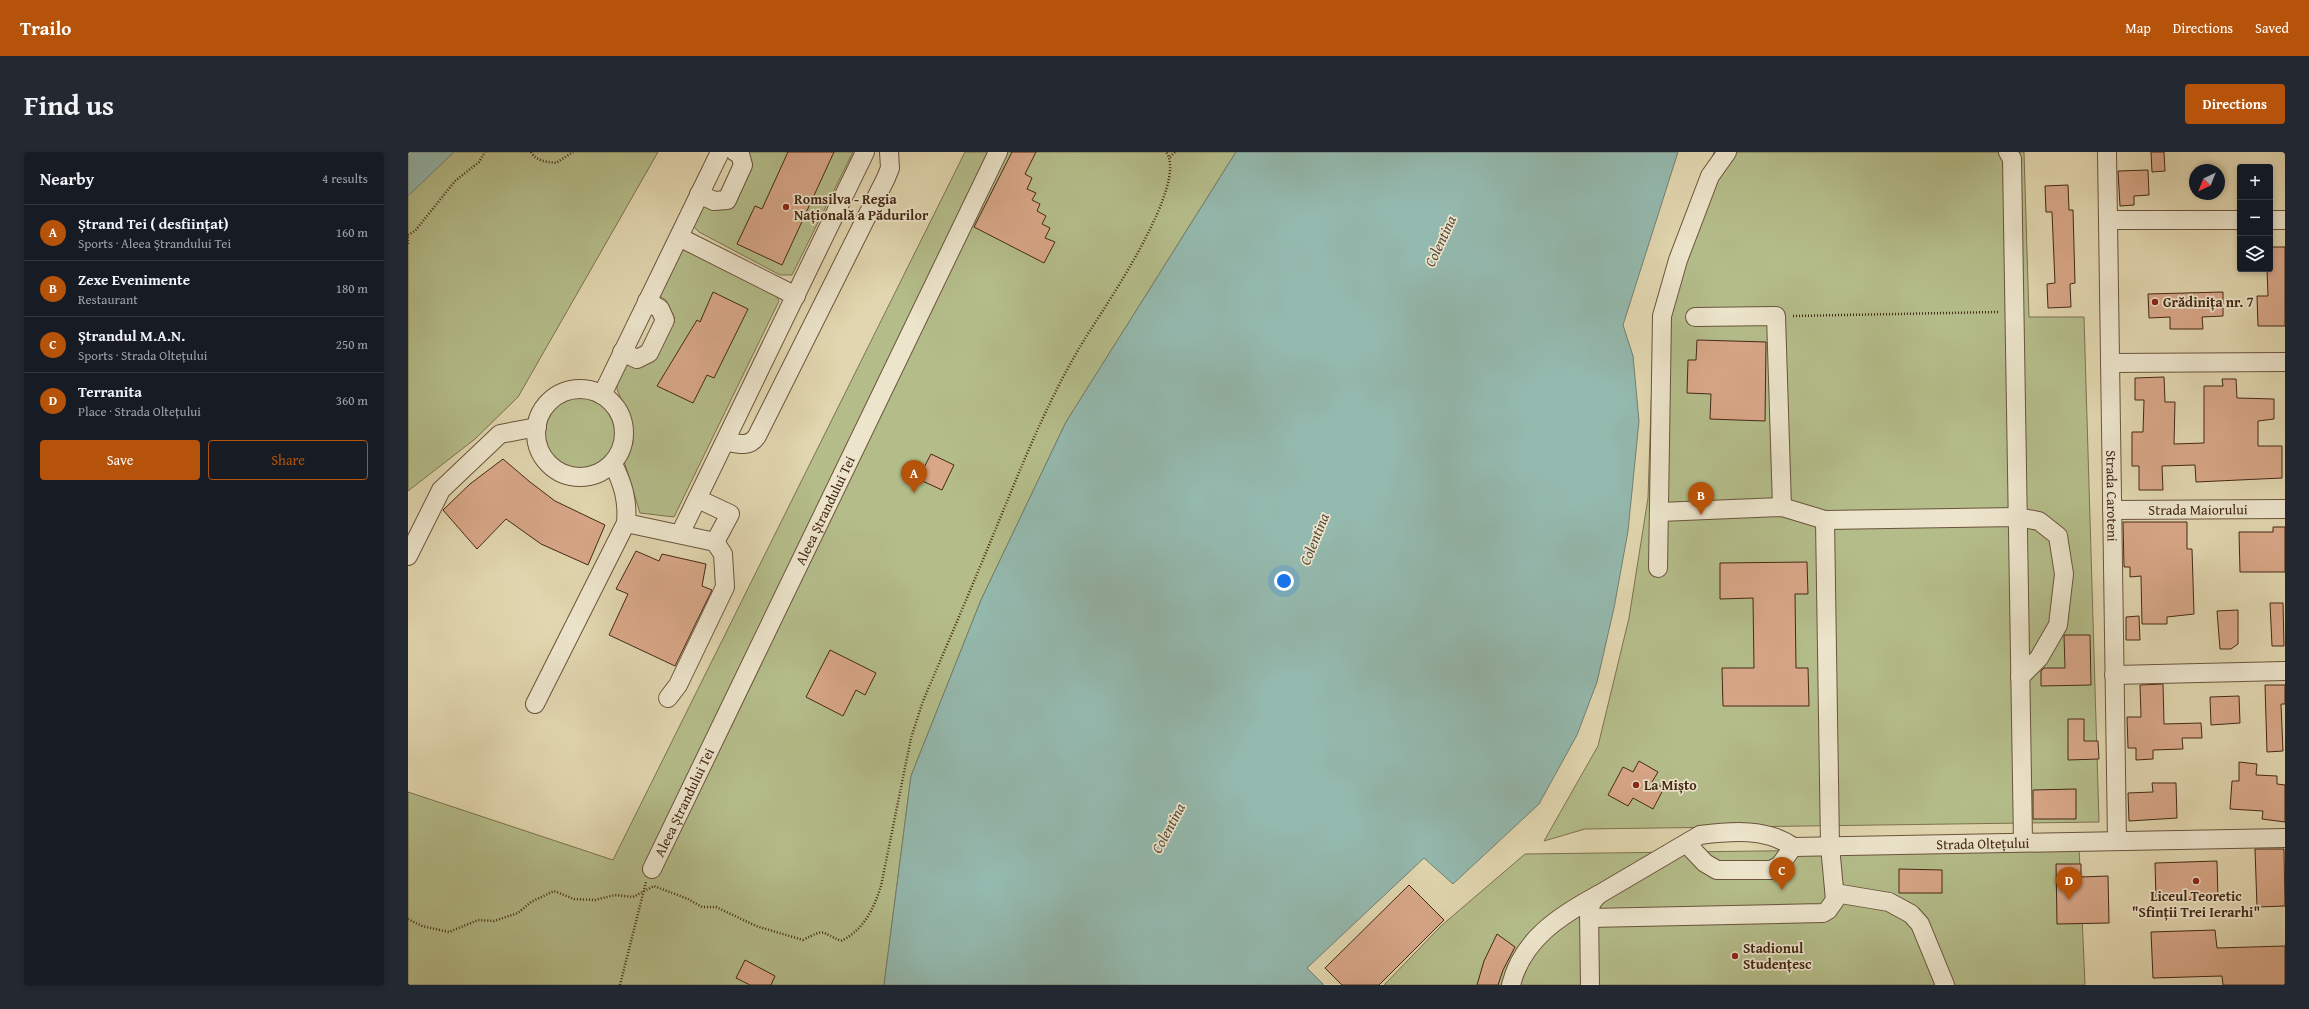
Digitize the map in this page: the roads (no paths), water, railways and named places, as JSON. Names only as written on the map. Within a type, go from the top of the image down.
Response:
[{"type":"street","points":[[602,395],[720,152]]},
{"type":"street","points":[[699,194],[714,201],[727,200],[743,165],[740,154],[736,152]]},
{"type":"street","points":[[680,534],[865,152]]},
{"type":"street","points":[[726,441],[741,445],[749,444],[757,436],[886,178],[890,168],[889,152]]},
{"type":"street","name":"Aleea Ștrandului Tei","points":[[652,869],[998,152]]},
{"type":"street","points":[[1658,568],[1662,316],[1678,260],[1710,176],[1727,152]]},
{"type":"street","points":[[2008,152],[2012,158],[2023,842]]},
{"type":"street","name":"Strada Caroteni","points":[[2107,152],[2117,841]]},
{"type":"street","points":[[2108,220],[2237,220]]},
{"type":"street","points":[[2273,220],[2285,220]]},
{"type":"street","points":[[679,237],[796,296]]},
{"type":"street","points":[[622,352],[637,359],[649,353],[665,320],[660,309],[647,301]]},
{"type":"street","points":[[1695,317],[1776,316],[1782,508]]},
{"type":"street","points":[[2110,363],[2285,362]]},
{"type":"street","points":[[581,390],[602,395],[612,403],[620,414],[624,427],[624,440],[620,453],[613,464],[602,472],[589,477],[575,477],[562,473],[550,465],[542,454],[537,441],[537,427],[541,414],[549,402],[561,394],[581,390]]},
{"type":"street","points":[[408,556],[441,490],[500,434],[537,427]]},
{"type":"street","points":[[535,704],[626,523],[626,498],[623,485],[613,464]]},
{"type":"street","points":[[698,499],[730,514],[715,542]]},
{"type":"street","points":[[1660,512],[1782,508],[1825,520],[2018,517],[2039,521],[2058,536],[2064,574],[2058,625],[2039,658],[2020,678]]},
{"type":"street","name":"Strada Maiorului","points":[[2112,510],[2285,509]]},
{"type":"street","points":[[1589,918],[1823,913],[1835,900],[1830,846],[1825,520]]},
{"type":"street","points":[[626,523],[715,542],[723,554],[725,587],[678,685],[668,698]]},
{"type":"street","points":[[2114,675],[2285,671]]},
{"type":"street","points":[[1511,985],[1515,970],[1531,945],[1547,926],[1570,910],[1687,844],[1700,835],[1713,833],[1764,833],[1781,838],[1793,847],[1780,865],[1771,870],[1717,870],[1704,863],[1687,844]]},
{"type":"street","name":"Strada Oltețului","points":[[1793,847],[2285,838]]},
{"type":"street","points":[[1834,893],[1889,902],[1911,914],[1920,924],[1945,985]]},
{"type":"street","points":[[1590,985],[1589,918],[1592,902],[1598,895]]},
{"type":"water","points":[[408,152],[454,152],[408,196]]},
{"type":"water","name":"Colentina","points":[[1236,152],[1678,152],[1623,325],[1633,356],[1639,421],[1628,531],[1614,608],[1597,682],[1577,735],[1539,804],[1453,884],[1424,858],[1307,968],[1324,985],[884,985],[911,776],[981,600],[1066,422]]},
{"type":"place","name":"Romsilva - Regia Națională a Pădurilor","points":[[786,207]]},
{"type":"place","name":"Grădinița nr. 7","points":[[2155,302]]},
{"type":"place","name":"Ștrand Tei ( desființat)","points":[[914,493]]},
{"type":"place","name":"Zexe Evenimente","points":[[1701,515]]},
{"type":"place","name":"La Mișto","points":[[1636,785]]},
{"type":"place","name":"Liceul Teoretic \"Sfinții Trei Ierarhi\"","points":[[2196,881]]},
{"type":"place","name":"Ștrandul M.A.N.","points":[[1782,890]]},
{"type":"place","name":"Terranita","points":[[2069,900]]},
{"type":"place","name":"Stadionul Studențesc","points":[[1735,956]]}]
